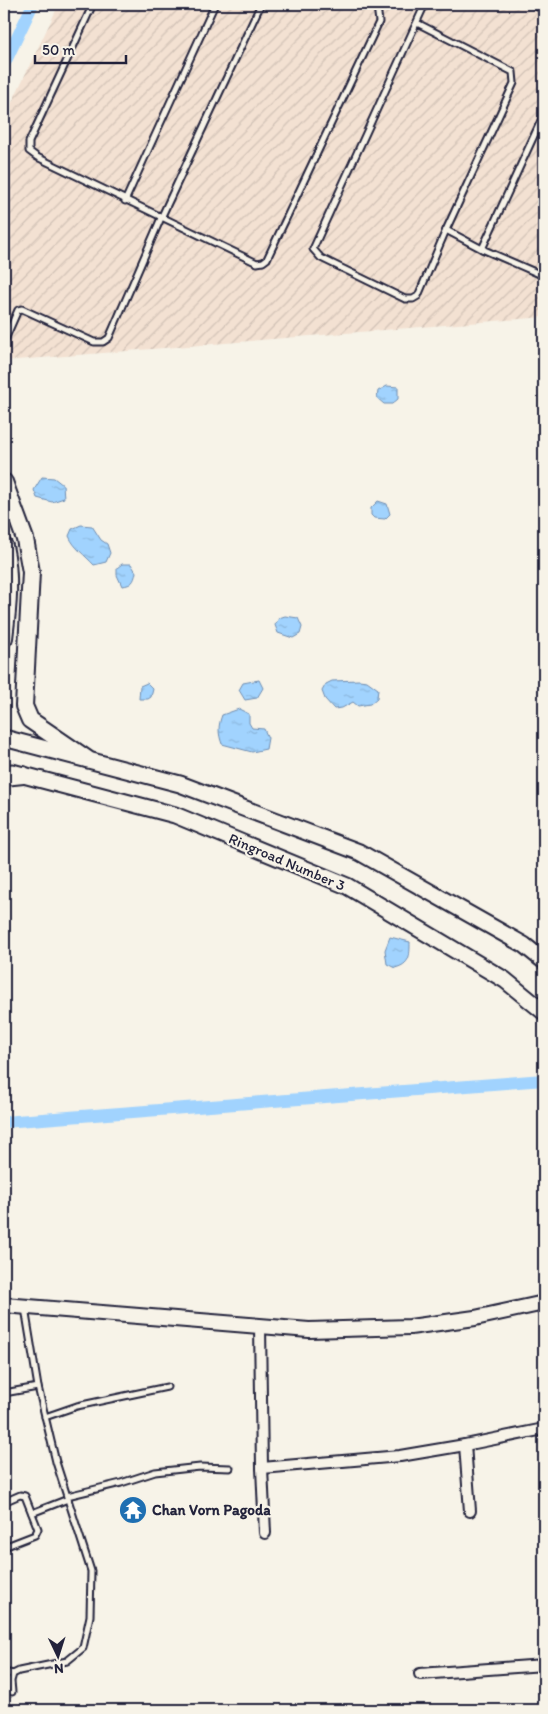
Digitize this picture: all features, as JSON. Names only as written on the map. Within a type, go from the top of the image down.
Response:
[{"type":"highway","points":[[4,482],[25,539],[31,572],[24,706],[30,720],[88,759]]},
{"type":"highway","points":[[4,546],[8,564],[8,602],[4,638]]},
{"type":"highway","points":[[4,777],[23,775]]},
{"type":"main road","points":[[4,738],[180,784],[360,852],[524,945],[544,961]]},
{"type":"main road","name":"Ringroad Number 3","points":[[4,770],[175,816],[347,886],[505,980],[544,1012]]},
{"type":"main road","points":[[4,1306],[309,1330],[410,1327],[475,1318],[544,1303]]},
{"type":"street","points":[[260,1326],[265,1533]]},
{"type":"street","points":[[262,1468],[400,1456],[544,1430]]},
{"type":"street","points":[[465,1445],[470,1511]]},
{"type":"street","points":[[420,1674],[544,1665]]},
{"type":"lane","points":[[93,4],[29,142],[30,151],[37,158],[257,263],[267,259],[379,22],[378,6],[374,4]]},
{"type":"lane","points":[[125,201],[215,4]]},
{"type":"lane","points":[[4,342],[18,310],[22,309],[94,342],[103,342],[109,338],[161,218],[260,4]]},
{"type":"lane","points":[[417,23],[513,72],[514,83],[446,230],[418,296],[413,299],[405,299],[317,256],[313,249],[425,4]]},
{"type":"lane","points":[[532,4],[544,10]]},
{"type":"lane","points":[[482,248],[544,114]]},
{"type":"lane","points":[[446,230],[544,276]]},
{"type":"lane","points":[[12,1692],[11,1681],[13,1674],[19,1670],[67,1661],[83,1648],[90,1616],[91,1571],[67,1497],[45,1417],[38,1387],[25,1307]]},
{"type":"lane","points":[[4,1393],[38,1387]]},
{"type":"lane","points":[[45,1417],[78,1406],[166,1387]]},
{"type":"lane","points":[[32,1513],[67,1497],[155,1472],[200,1467],[230,1468]]},
{"type":"lane","points":[[4,1502],[22,1495],[25,1496],[38,1529],[37,1533],[4,1547]]},
{"type":"lane","points":[[4,1672],[13,1674]]},
{"type":"shaded area","points":[[59,4],[544,4],[544,317],[4,361],[4,119]]},
{"type":"water","points":[[387,386],[398,387],[398,399],[392,404],[384,404],[377,398],[378,391]]},
{"type":"water","points":[[42,477],[54,478],[63,485],[64,498],[52,502],[37,498],[34,490]]},
{"type":"water","points":[[378,501],[387,504],[390,514],[385,519],[374,518],[371,515],[371,508]]},
{"type":"water","points":[[81,525],[92,526],[101,540],[107,544],[110,553],[106,562],[94,565],[74,544],[69,536],[72,529]]},
{"type":"water","points":[[122,564],[131,564],[136,572],[132,582],[122,586],[117,575],[117,568]]},
{"type":"water","points":[[285,616],[298,618],[302,627],[300,634],[293,638],[278,633],[275,625],[279,618]]},
{"type":"water","points":[[259,680],[263,688],[257,698],[245,700],[239,690],[243,683]]},
{"type":"water","points":[[332,681],[367,681],[378,689],[377,698],[370,704],[358,706],[353,702],[342,708],[334,709],[325,699],[322,691],[326,684]]},
{"type":"water","points":[[147,683],[153,689],[151,697],[139,699],[140,686]]},
{"type":"water","points":[[239,709],[249,714],[249,723],[252,728],[264,729],[268,738],[266,749],[252,752],[222,744],[219,729],[222,715]]},
{"type":"water","points":[[390,937],[410,942],[408,959],[404,964],[395,968],[387,964],[385,950]]},
{"type":"waterway","points":[[4,65],[33,4]]},
{"type":"waterway","points":[[4,1122],[544,1080]]},
{"type":"place","name":"Chan Vorn Pagoda","points":[[133,1510]]}]
